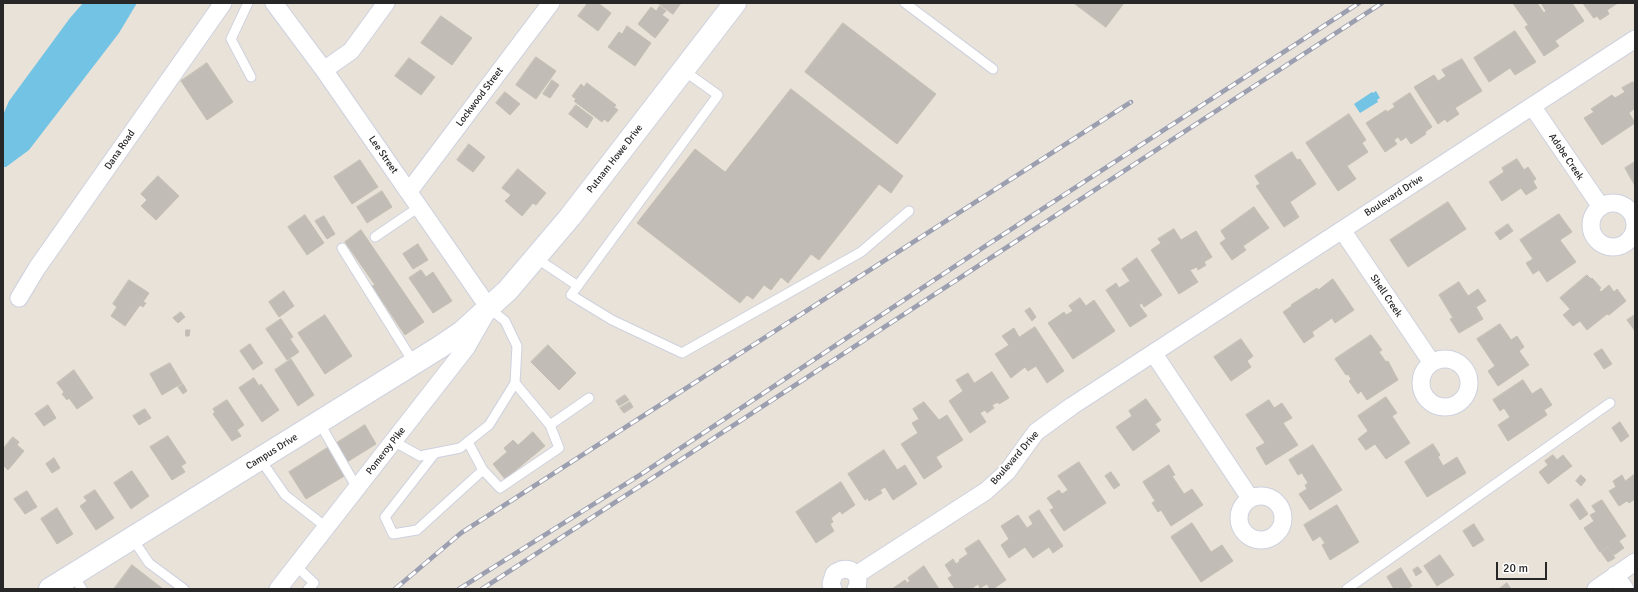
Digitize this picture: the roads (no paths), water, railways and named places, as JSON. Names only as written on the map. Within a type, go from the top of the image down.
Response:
[{"type":"street","name":"Dana Road","points":[[19,298],[37,268],[223,3]]},
{"type":"street","name":"Lee Street","points":[[274,3],[324,70],[489,308]]},
{"type":"street","points":[[324,70],[350,51],[386,3]]},
{"type":"street","name":"Lockwood Street","points":[[407,190],[413,186],[551,3]]},
{"type":"street","name":"Putnam Howe Drive","points":[[489,308],[508,290],[570,217],[735,3]]},
{"type":"street","name":"Boulevard Drive","points":[[833,589],[831,579],[838,571],[848,569],[856,582],[986,491],[1007,472],[1036,432],[1072,406],[1154,354],[1635,39]]},
{"type":"street","name":"Adobe Creek","points":[[1532,106],[1601,207]]},
{"type":"street","name":"Shell Creek","points":[[1342,230],[1432,363]]},
{"type":"street","name":"Campus Drive","points":[[50,589],[78,582],[132,538],[414,363],[462,332],[489,308]]},
{"type":"street","name":"Pomeroy Pike","points":[[278,589],[466,348],[489,308]]},
{"type":"street","points":[[1154,354],[1250,498]]},
{"type":"street","points":[[1596,589],[1620,582],[1635,562]]},
{"type":"lane","points":[[248,3],[231,39],[251,77]]},
{"type":"lane","points":[[905,3],[993,69]]},
{"type":"lane","points":[[683,70],[718,95],[571,295],[612,320],[682,353],[861,252],[909,211]]},
{"type":"lane","points":[[375,237],[419,207]]},
{"type":"lane","points":[[342,248],[414,363]]},
{"type":"lane","points":[[536,258],[578,286]]},
{"type":"lane","points":[[393,441],[420,456],[460,448],[489,425],[515,383],[517,346],[505,321],[489,308]]},
{"type":"lane","points":[[468,442],[483,470],[500,488],[559,448],[550,425],[515,383]]},
{"type":"lane","points":[[550,425],[589,398]]},
{"type":"lane","points":[[1347,589],[1610,403]]},
{"type":"lane","points":[[319,422],[357,488]]},
{"type":"lane","points":[[435,453],[385,517],[393,534],[416,530],[483,470]]},
{"type":"lane","points":[[260,459],[285,495],[326,527]]},
{"type":"lane","points":[[132,538],[149,563],[184,589]]},
{"type":"lane","points":[[296,566],[314,583],[308,589]]},
{"type":"water","points":[[83,3],[137,3],[119,33],[29,150],[6,167],[3,167],[3,115],[9,101],[70,18]]},
{"type":"water","points":[[1376,91],[1380,98],[1377,100],[1378,102],[1360,113],[1354,104]]},
{"type":"railway","points":[[459,589],[643,473],[987,245],[1359,3]]},
{"type":"railway","points":[[482,589],[1382,3]]},
{"type":"railway","points":[[395,589],[461,533],[1131,102]]}]
